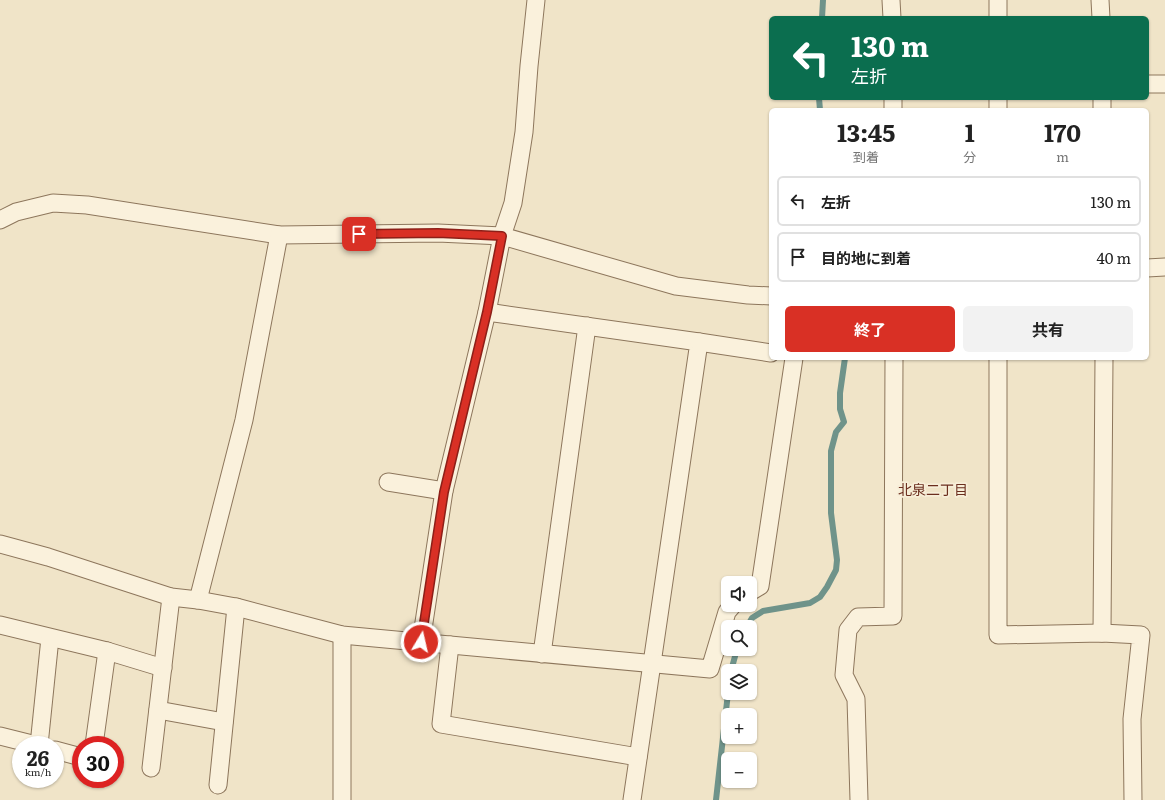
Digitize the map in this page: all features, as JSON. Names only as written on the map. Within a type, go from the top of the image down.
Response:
[{"type":"street","points":[[421,642],[444,492],[487,312],[502,236],[513,203],[524,132],[528,66],[536,0]]},
{"type":"street","points":[[892,0],[892,16]]},
{"type":"street","points":[[998,0],[998,16]]},
{"type":"street","points":[[1100,0],[1100,16]]},
{"type":"street","points":[[1149,84],[1165,84]]},
{"type":"street","points":[[0,220],[16,212],[53,203],[87,205],[279,235],[438,233],[502,236],[676,286],[748,295],[769,296]]},
{"type":"street","points":[[198,600],[244,420],[279,235]]},
{"type":"street","points":[[1149,268],[1165,267]]},
{"type":"street","points":[[487,312],[769,353]]},
{"type":"street","points":[[542,654],[587,326]]},
{"type":"street","points":[[632,800],[699,342]]},
{"type":"street","points":[[757,588],[760,586],[794,360]]},
{"type":"street","points":[[859,800],[856,699],[844,675],[848,630],[858,617],[893,616],[894,360]]},
{"type":"street","points":[[998,360],[998,635],[1102,633],[1141,635],[1132,720],[1133,800]]},
{"type":"street","points":[[1102,633],[1104,360]]},
{"type":"street","points":[[388,482],[444,492]]},
{"type":"street","points":[[0,544],[48,557],[171,597],[236,607],[342,635],[542,654],[710,669],[727,612]]},
{"type":"street","points":[[151,768],[171,597]]},
{"type":"street","points":[[218,785],[236,607]]},
{"type":"street","points":[[0,625],[163,668]]},
{"type":"street","points":[[342,635],[342,800]]},
{"type":"street","points":[[40,736],[50,638]]},
{"type":"street","points":[[450,645],[441,724],[638,757]]},
{"type":"street","points":[[95,736],[107,652]]},
{"type":"street","points":[[158,710],[224,722]]},
{"type":"street","points":[[0,736],[12,739]]},
{"type":"waterway","points":[[822,16],[823,0]]},
{"type":"waterway","points":[[819,100],[820,108]]},
{"type":"waterway","points":[[751,620],[763,611],[810,603],[820,597],[836,570],[837,560],[831,513],[831,451],[836,432],[844,422],[840,409],[840,393],[845,360]]},
{"type":"waterway","points":[[733,664],[735,656]]},
{"type":"waterway","points":[[716,800],[727,700]]},
{"type":"district","name":"北泉二丁目","points":[[933,489]]},
{"type":"route","points":[[359,234],[438,233],[502,236],[487,312],[444,492],[421,642]]}]
